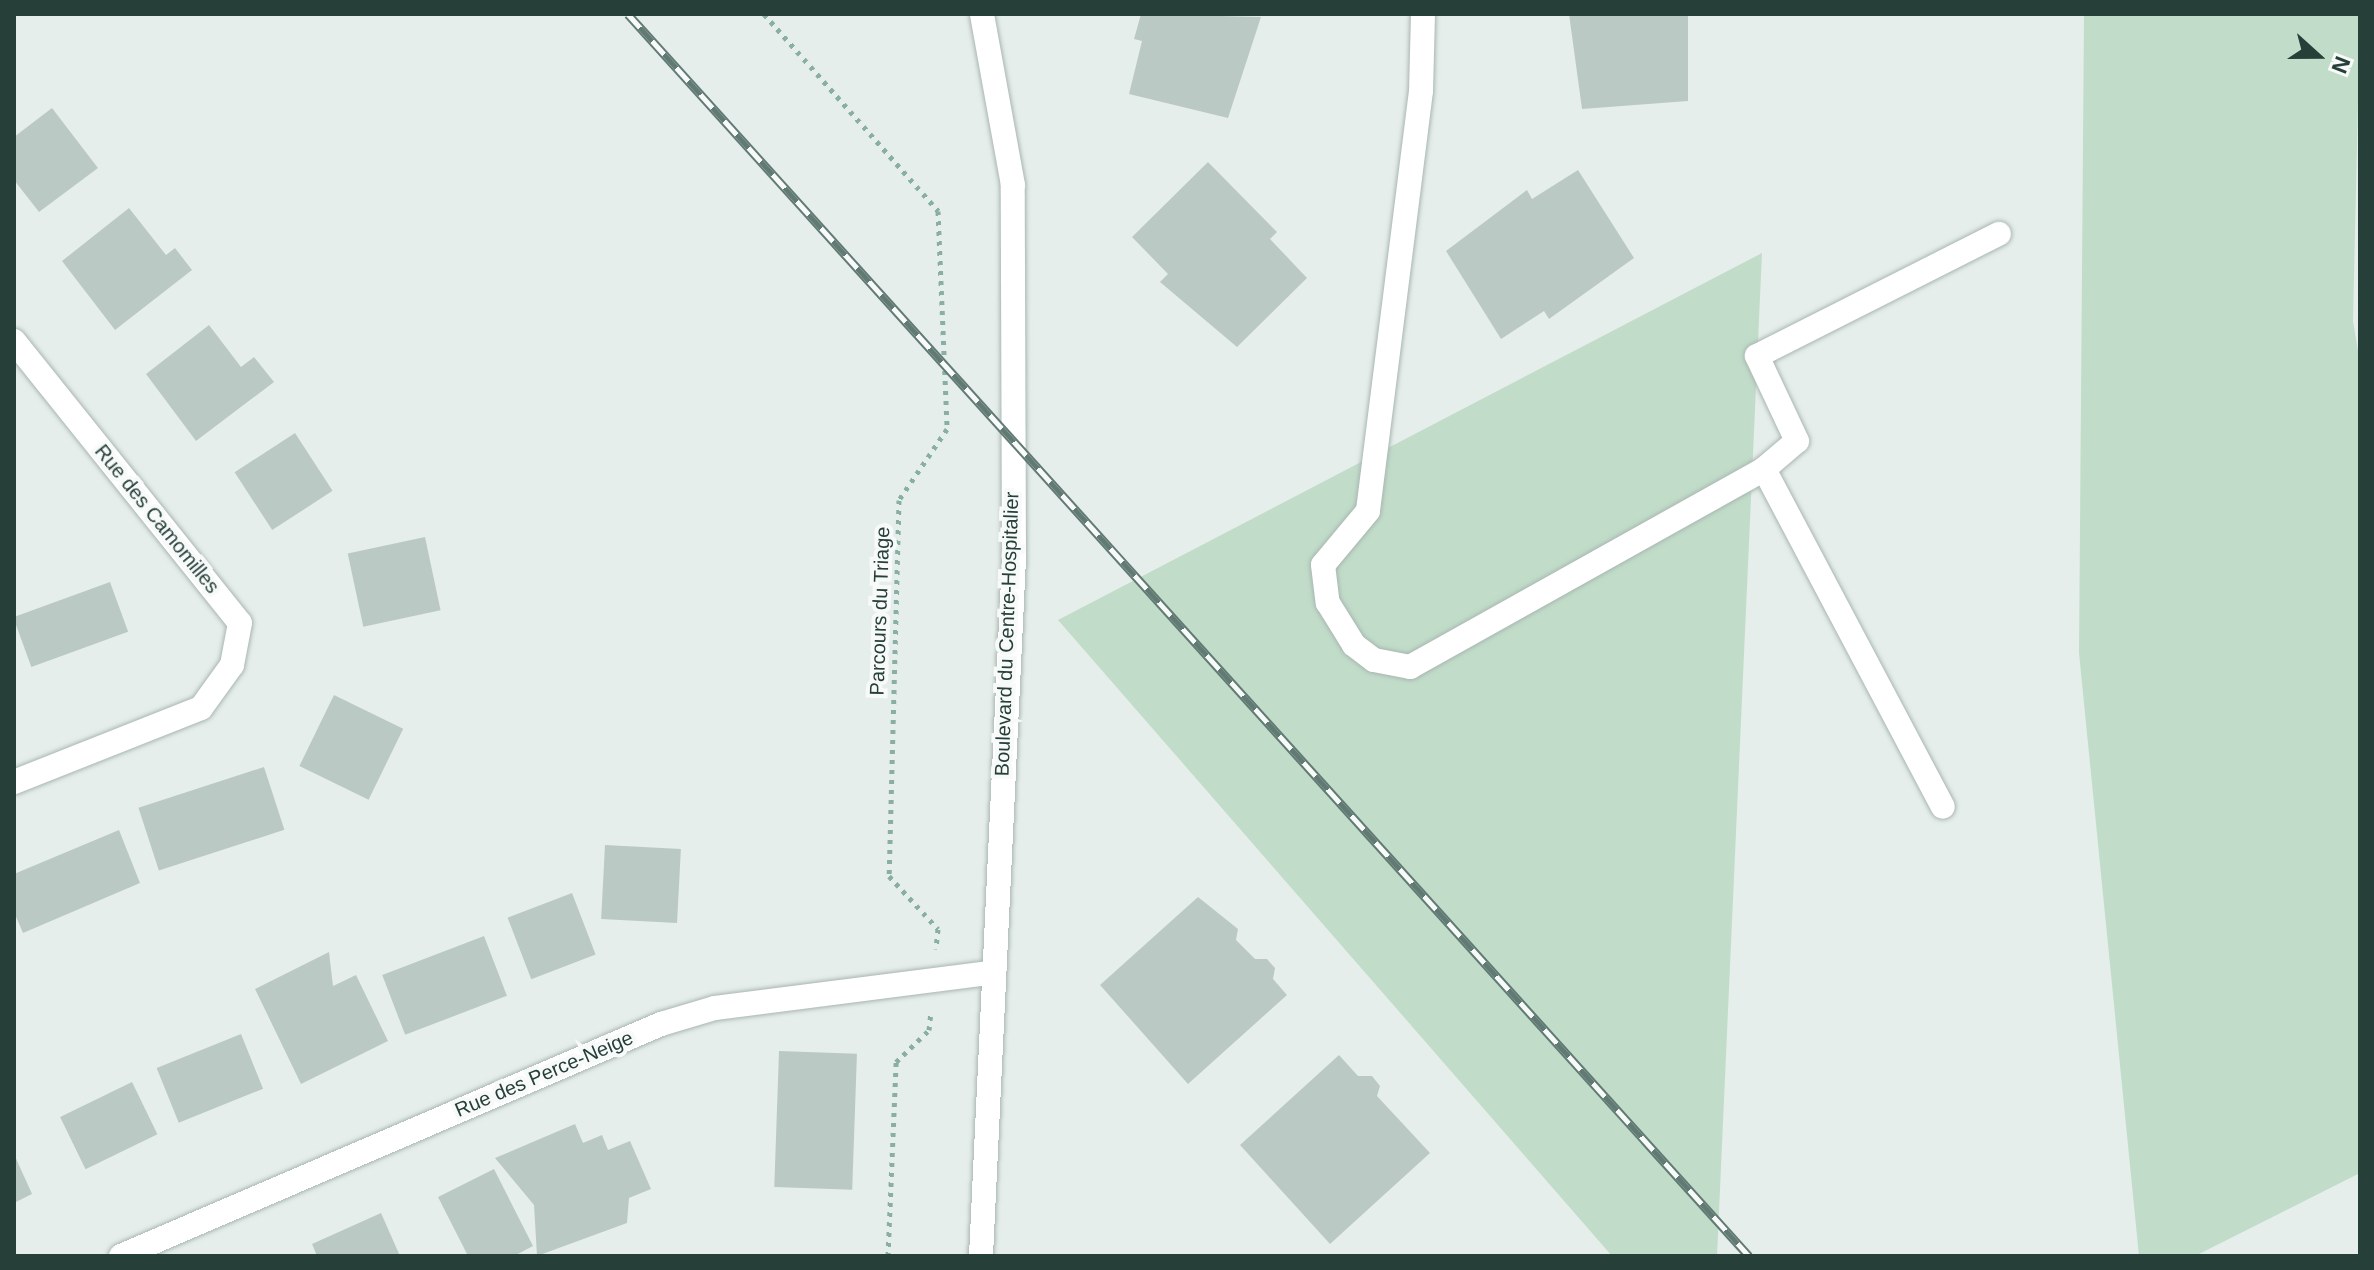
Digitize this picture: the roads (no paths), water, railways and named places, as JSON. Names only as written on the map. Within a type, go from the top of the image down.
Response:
[{"type":"street","name":"Boulevard du Centre-Hospitalier","points":[[981,1256],[990,973],[1014,560],[1013,185],[982,14]]},
{"type":"street","points":[[1423,14],[1421,91],[1368,511],[1323,565],[1328,603],[1354,645],[1374,660],[1410,667],[1764,469],[1797,441],[1757,356],[1999,234]]},
{"type":"street","name":"Rue des Camomilles","points":[[14,341],[240,623],[232,665],[201,708],[14,782]]},
{"type":"street","points":[[1764,469],[1943,807]]},
{"type":"street","name":"Rue des Perce-Neige","points":[[121,1256],[661,1024],[715,1008],[990,973]]},
{"type":"railway","points":[[628,14],[1749,1256]]}]
